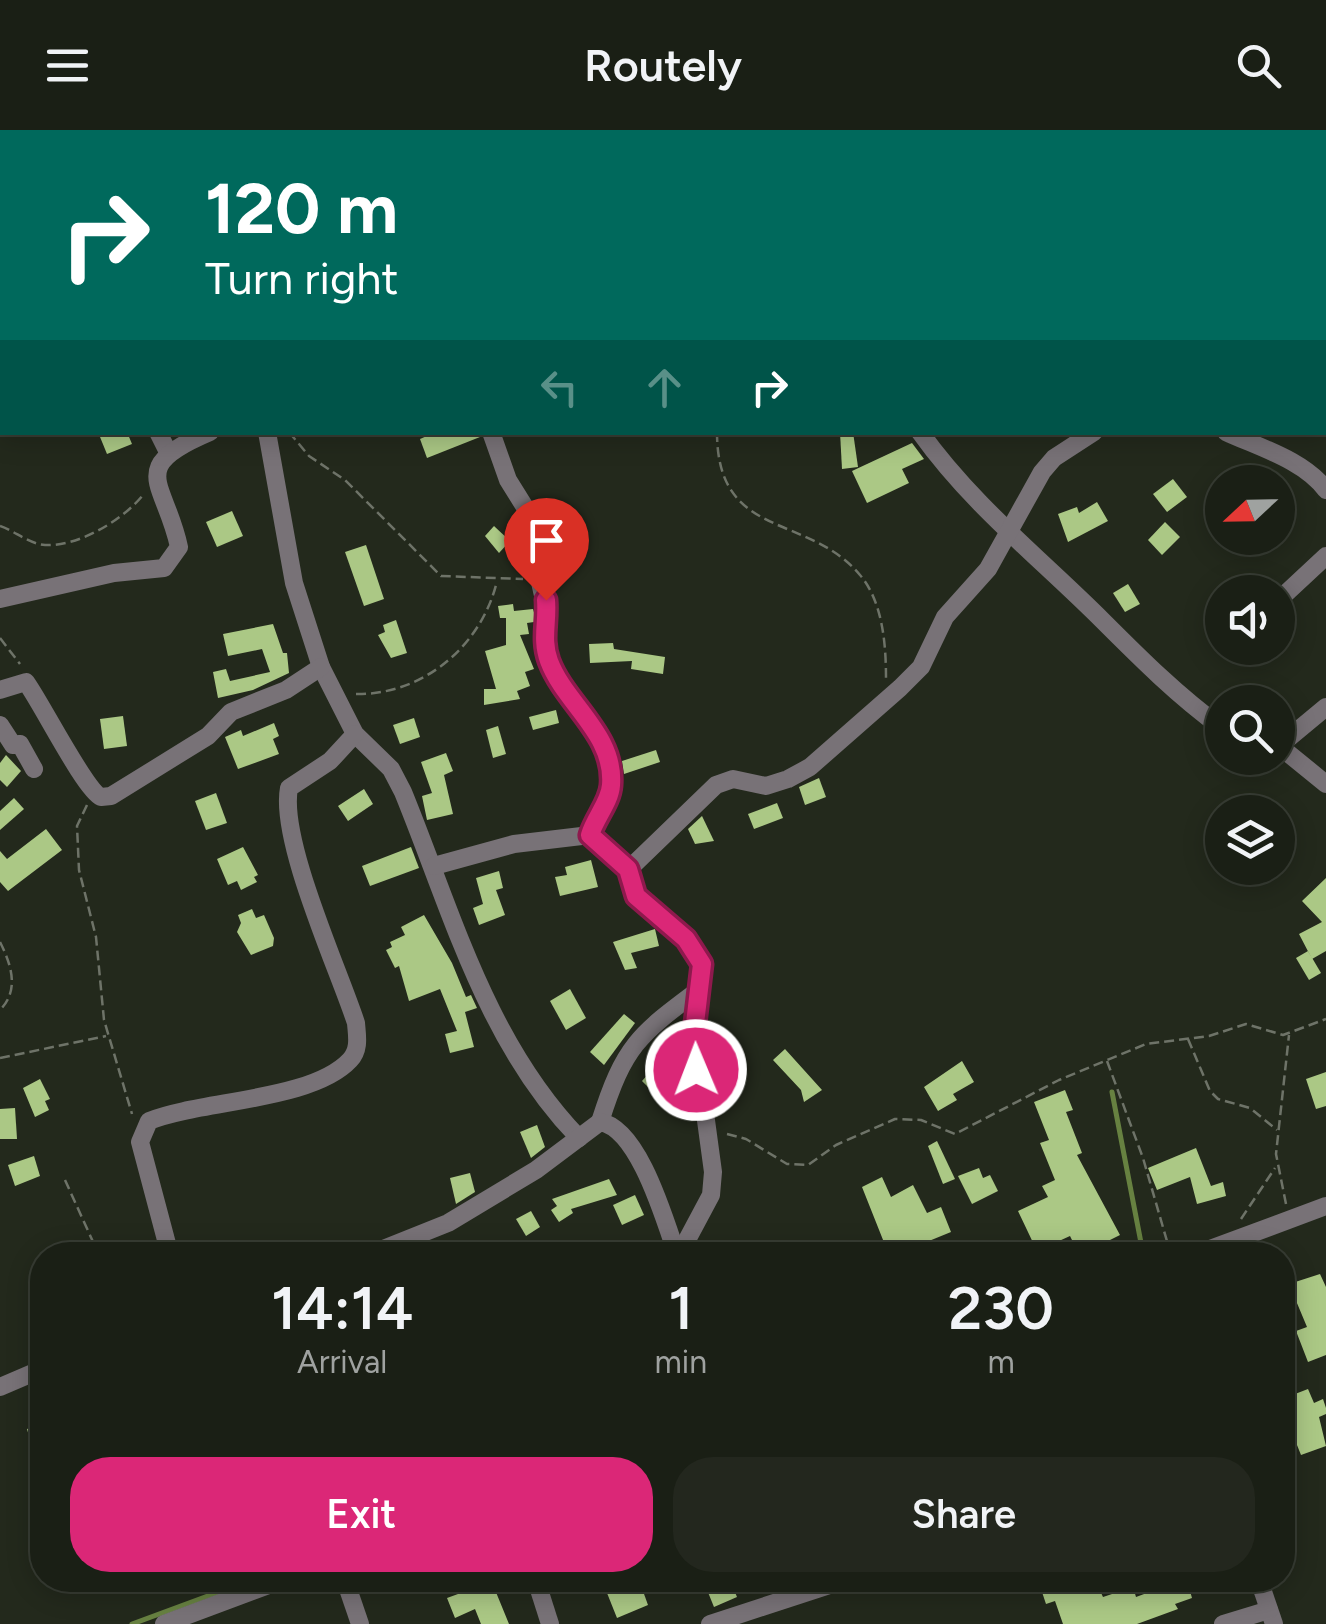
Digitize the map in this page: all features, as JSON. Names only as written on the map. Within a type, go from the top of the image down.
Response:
[{"type":"street","points":[[160,435],[168,452]]},
{"type":"street","points":[[0,599],[114,573],[164,568],[179,547],[156,479],[168,452],[204,435]]},
{"type":"street","points":[[268,435],[294,582],[321,667],[356,734],[392,769],[496,1027],[546,1100],[579,1138]]},
{"type":"street","points":[[492,435],[508,480],[536,525],[543,556],[539,578],[548,617],[543,643],[551,666],[595,730],[611,766],[610,793],[590,835]]},
{"type":"street","points":[[923,435],[1009,536],[1102,620],[1146,667],[1205,714]]},
{"type":"street","points":[[628,869],[716,785],[732,778],[766,786],[788,779],[810,767],[886,700],[921,667],[944,617],[988,569],[1042,472],[1054,458],[1089,435]]},
{"type":"street","points":[[1233,435],[1278,455],[1318,479],[1326,490]]},
{"type":"street","points":[[1295,585],[1326,556]]},
{"type":"street","points":[[0,690],[26,682],[54,722],[86,787],[101,797],[208,736],[231,712],[286,690],[321,667]]},
{"type":"street","points":[[1295,732],[1326,707]]},
{"type":"street","points":[[0,726],[13,745],[20,744],[34,769]]},
{"type":"street","points":[[167,1242],[140,1142],[150,1120],[277,1091],[320,1077],[351,1060],[358,1044],[356,1023],[293,836],[288,796],[289,788],[330,761],[356,734]]},
{"type":"street","points":[[1295,759],[1326,784]]},
{"type":"street","points":[[434,866],[514,844],[590,835],[628,869],[636,896],[696,952],[702,964],[694,1032],[699,1084],[710,1132],[711,1195],[685,1242]]},
{"type":"street","points":[[400,1242],[448,1223],[536,1170],[600,1122],[615,1073],[646,1030],[700,988]]},
{"type":"street","points":[[600,1122],[618,1129],[629,1143],[653,1189],[673,1242]]},
{"type":"street","points":[[1230,1242],[1326,1206]]},
{"type":"street","points":[[0,1387],[30,1375]]},
{"type":"street","points":[[164,1624],[250,1592]]},
{"type":"street","points":[[349,1592],[360,1624]]},
{"type":"street","points":[[540,1592],[550,1624]]},
{"type":"street","points":[[721,1622],[810,1592]]},
{"type":"street","points":[[1223,1624],[1272,1617],[1264,1592]]},
{"type":"path","points":[[292,435],[309,456],[345,480],[441,576],[539,578]]},
{"type":"path","points":[[717,435],[718,457],[727,488],[740,505],[766,522],[826,548],[861,575],[886,645],[886,700]]},
{"type":"path","points":[[0,526],[33,542],[56,544],[103,530],[121,519],[156,479]]},
{"type":"path","points":[[333,692],[378,693],[430,675],[478,631],[492,605],[498,580]]},
{"type":"path","points":[[0,638],[15,653],[26,682]]},
{"type":"path","points":[[101,797],[87,804],[77,826],[79,870],[96,936],[108,1036],[140,1142]]},
{"type":"path","points":[[0,942],[14,983],[9,1001],[0,1010]]},
{"type":"path","points":[[710,1132],[746,1139],[788,1164],[808,1165],[836,1145],[896,1119],[910,1117],[955,1134],[1106,1059],[1146,1044],[1209,1036],[1246,1024],[1266,1033],[1290,1033],[1326,1019]]},
{"type":"path","points":[[1290,1033],[1276,1167],[1292,1220]]},
{"type":"path","points":[[0,1058],[108,1036]]},
{"type":"path","points":[[1187,1037],[1210,1091],[1218,1099],[1250,1108],[1278,1131]]},
{"type":"path","points":[[1106,1059],[1143,1158],[1166,1242]]},
{"type":"path","points":[[1240,1222],[1276,1167]]},
{"type":"path","points":[[65,1180],[93,1242]]},
{"type":"building","points":[[99,435],[128,435],[132,444],[107,454]]},
{"type":"building","points":[[429,435],[480,437],[427,458],[420,439]]},
{"type":"building","points":[[840,435],[853,435],[858,467],[842,469]]},
{"type":"building","points":[[912,443],[924,459],[902,469],[909,483],[867,503],[852,471]]},
{"type":"building","points":[[1173,479],[1187,497],[1167,512],[1153,494]]},
{"type":"building","points":[[1097,502],[1108,521],[1068,542],[1058,514],[1077,507],[1079,513]]},
{"type":"building","points":[[232,511],[243,536],[217,547],[206,522]]},
{"type":"building","points":[[1165,522],[1180,537],[1162,555],[1148,540]]},
{"type":"building","points":[[494,526],[510,541],[499,553],[485,536]]},
{"type":"building","points":[[366,545],[384,599],[364,606],[345,552]]},
{"type":"building","points":[[1128,584],[1140,604],[1125,612],[1113,593]]},
{"type":"building","points":[[513,604],[514,611],[533,609],[535,616],[534,622],[527,623],[529,634],[520,635],[534,669],[525,672],[530,686],[517,691],[520,699],[484,705],[484,689],[496,689],[485,651],[506,645],[506,618],[500,618],[498,606]]},
{"type":"building","points":[[396,620],[407,653],[391,658],[378,635],[385,632],[383,625]]},
{"type":"building","points":[[273,624],[283,653],[287,653],[289,673],[253,690],[218,698],[213,672],[226,669],[230,681],[270,672],[262,649],[228,656],[223,634]]},
{"type":"building","points":[[613,643],[614,649],[665,657],[663,674],[631,669],[632,661],[590,663],[589,644]]},
{"type":"building","points":[[556,710],[559,723],[533,730],[529,717]]},
{"type":"building","points":[[123,716],[127,746],[104,749],[100,719]]},
{"type":"building","points":[[414,718],[420,737],[400,744],[393,725]]},
{"type":"building","points":[[274,723],[279,736],[273,739],[279,754],[238,769],[225,737],[241,730],[243,736]]},
{"type":"building","points":[[498,726],[506,754],[493,758],[486,730]]},
{"type":"building","points":[[656,750],[660,762],[624,774],[622,761]]},
{"type":"building","points":[[446,753],[453,771],[444,775],[453,814],[427,820],[422,796],[432,793],[421,762]]},
{"type":"building","points":[[6,755],[21,771],[7,787],[0,780],[0,763]]},
{"type":"building","points":[[819,778],[826,797],[805,805],[799,787]]},
{"type":"building","points":[[364,789],[373,804],[348,821],[338,806]]},
{"type":"building","points":[[216,793],[227,823],[206,830],[195,801]]},
{"type":"building","points":[[14,798],[24,809],[0,830],[0,811]]},
{"type":"building","points":[[777,803],[783,818],[754,829],[748,814]]},
{"type":"building","points":[[702,816],[714,841],[695,844],[688,829]]},
{"type":"building","points":[[46,829],[62,850],[8,891],[0,882],[0,851],[7,859]]},
{"type":"building","points":[[243,847],[258,875],[254,877],[257,882],[241,890],[237,881],[228,885],[217,859]]},
{"type":"building","points":[[411,847],[419,868],[370,886],[362,866]]},
{"type":"building","points":[[591,860],[598,887],[560,896],[555,877],[567,875],[565,867]]},
{"type":"building","points":[[499,871],[503,888],[496,890],[505,915],[479,925],[473,908],[483,904],[476,878]]},
{"type":"building","points":[[1326,878],[1326,951],[1312,959],[1299,934],[1322,922],[1302,901]]},
{"type":"building","points":[[252,909],[256,918],[264,915],[274,938],[273,946],[251,955],[237,932],[241,923],[238,915]]},
{"type":"building","points":[[424,915],[452,963],[466,997],[471,995],[477,1008],[465,1012],[474,1047],[450,1053],[445,1034],[457,1031],[440,989],[409,1001],[399,966],[395,968],[386,950],[392,947],[390,942],[405,935],[401,927]]},
{"type":"building","points":[[655,929],[659,946],[631,953],[637,968],[625,970],[613,942]]},
{"type":"building","points":[[1308,951],[1321,973],[1309,980],[1296,958]]},
{"type":"building","points":[[570,989],[586,1018],[566,1030],[550,1001]]},
{"type":"building","points":[[624,1014],[635,1023],[604,1065],[590,1052]]},
{"type":"building","points":[[670,1032],[684,1053],[662,1083],[658,1080],[649,1088],[642,1081],[658,1063],[650,1056]]},
{"type":"building","points":[[785,1049],[822,1090],[804,1102],[801,1090],[773,1060]]},
{"type":"building","points":[[962,1061],[974,1082],[953,1094],[957,1100],[938,1111],[924,1087]]},
{"type":"building","points":[[1326,1072],[1326,1106],[1316,1109],[1306,1079]]},
{"type":"building","points":[[40,1079],[50,1099],[45,1101],[49,1110],[35,1117],[23,1088]]},
{"type":"building","points":[[686,1085],[690,1100],[667,1110],[661,1093]]},
{"type":"building","points":[[1065,1090],[1073,1110],[1066,1112],[1082,1153],[1077,1155],[1120,1235],[1106,1242],[1073,1242],[1070,1236],[1057,1242],[1033,1242],[1018,1211],[1048,1197],[1042,1186],[1055,1180],[1040,1143],[1049,1140],[1034,1102]]},
{"type":"building","points":[[15,1108],[17,1139],[0,1139],[0,1109]]},
{"type":"building","points":[[537,1125],[545,1147],[531,1158],[520,1132]]},
{"type":"building","points":[[937,1141],[955,1179],[943,1184],[928,1146]]},
{"type":"building","points":[[1196,1148],[1211,1186],[1223,1182],[1226,1196],[1197,1204],[1190,1177],[1157,1190],[1148,1168]]},
{"type":"building","points":[[34,1156],[40,1176],[15,1186],[8,1165]]},
{"type":"building","points":[[979,1168],[983,1178],[990,1175],[998,1191],[972,1204],[958,1176]]},
{"type":"building","points":[[470,1173],[475,1192],[456,1204],[450,1178]]},
{"type":"building","points":[[882,1177],[891,1197],[913,1185],[927,1213],[941,1207],[951,1232],[926,1242],[884,1242],[862,1187]]},
{"type":"building","points":[[609,1179],[617,1195],[571,1209],[573,1213],[559,1222],[551,1210],[557,1206],[552,1199]]},
{"type":"building","points":[[635,1195],[644,1215],[622,1225],[613,1205]]},
{"type":"building","points":[[531,1211],[540,1227],[526,1236],[516,1219]]},
{"type":"building","points":[[1320,1274],[1326,1287],[1326,1355],[1308,1362],[1296,1331],[1307,1327],[1295,1298],[1295,1282]]},
{"type":"building","points":[[1308,1389],[1314,1403],[1323,1399],[1326,1408],[1326,1414],[1319,1417],[1326,1446],[1301,1455],[1295,1440],[1295,1394]]},
{"type":"building","points":[[496,1592],[509,1624],[481,1624],[475,1609],[455,1618],[447,1598]]},
{"type":"building","points":[[643,1592],[648,1605],[617,1618],[607,1593]]},
{"type":"building","points":[[708,1592],[735,1592],[737,1597],[714,1607]]},
{"type":"building","points":[[1042,1592],[1101,1592],[1103,1597],[1134,1592],[1136,1597],[1150,1592],[1190,1592],[1192,1598],[1175,1604],[1178,1609],[1137,1624],[1063,1624],[1055,1601],[1046,1604]]},
{"type":"waterway","points":[[1112,1092],[1141,1242]]},
{"type":"waterway","points":[[132,1624],[219,1592]]},
{"type":"route","points":[[546,600],[548,617],[543,643],[551,666],[595,730],[611,766],[610,793],[590,835],[628,869],[636,896],[686,939],[702,964],[694,1032],[696,1070]]}]
